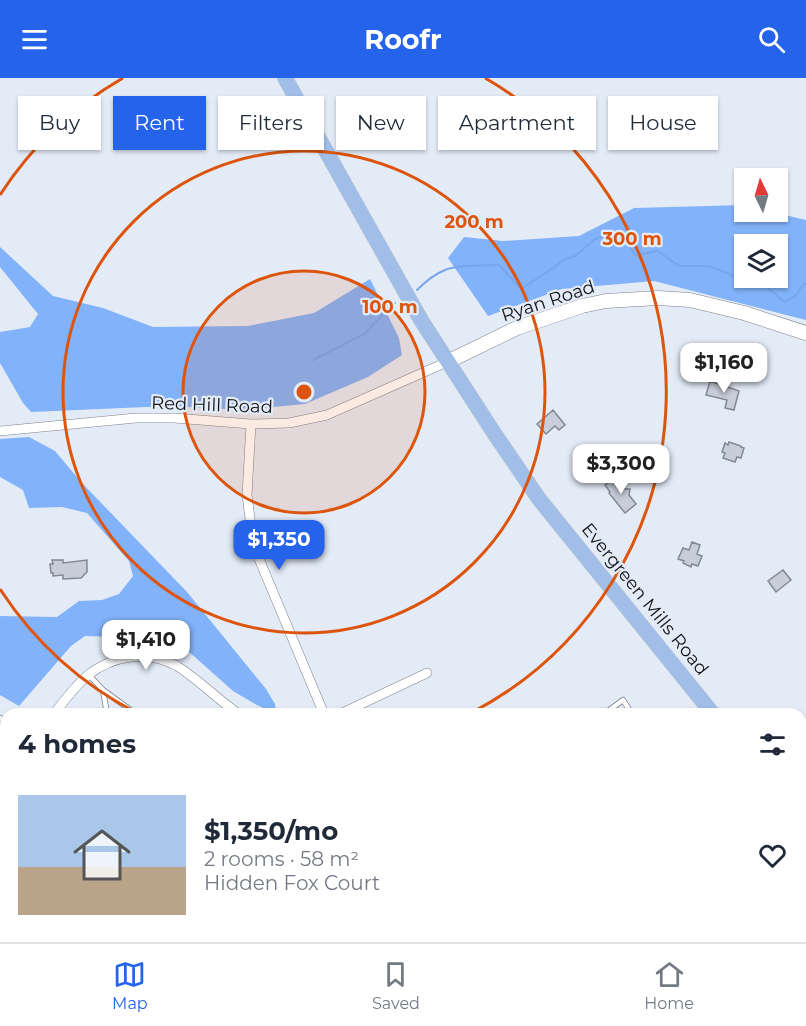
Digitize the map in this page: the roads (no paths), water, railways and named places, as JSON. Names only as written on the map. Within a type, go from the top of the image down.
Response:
[{"type":"main road","name":"Evergreen Mills Road","points":[[285,78],[401,286],[447,362],[539,499],[708,708]]},
{"type":"main road","name":"Ryan Road","points":[[447,362],[517,328],[582,306],[606,301],[658,298],[690,300],[744,313],[806,333]]},
{"type":"street","name":"Red Hill Road","points":[[0,431],[145,418],[251,424],[289,423],[327,416],[447,362]]},
{"type":"street","points":[[251,424],[247,495],[252,534],[257,554],[321,708]]},
{"type":"street","points":[[59,708],[88,674],[105,664],[132,656],[163,659],[178,667],[231,708]]},
{"type":"street","points":[[353,708],[427,673]]},
{"type":"lane","points":[[88,674],[103,690],[127,708]]},
{"type":"lane","points":[[103,690],[106,708]]},
{"type":"lane","points":[[612,708],[623,700],[628,708]]},
{"type":"waterway","points":[[417,290],[434,276],[451,268],[499,265],[521,289],[563,260],[575,256],[595,239],[620,230],[635,255],[658,251],[679,266],[709,266],[763,284],[785,302],[796,295],[806,284]]},
{"type":"waterway","points":[[313,360],[366,333],[395,303]]}]
